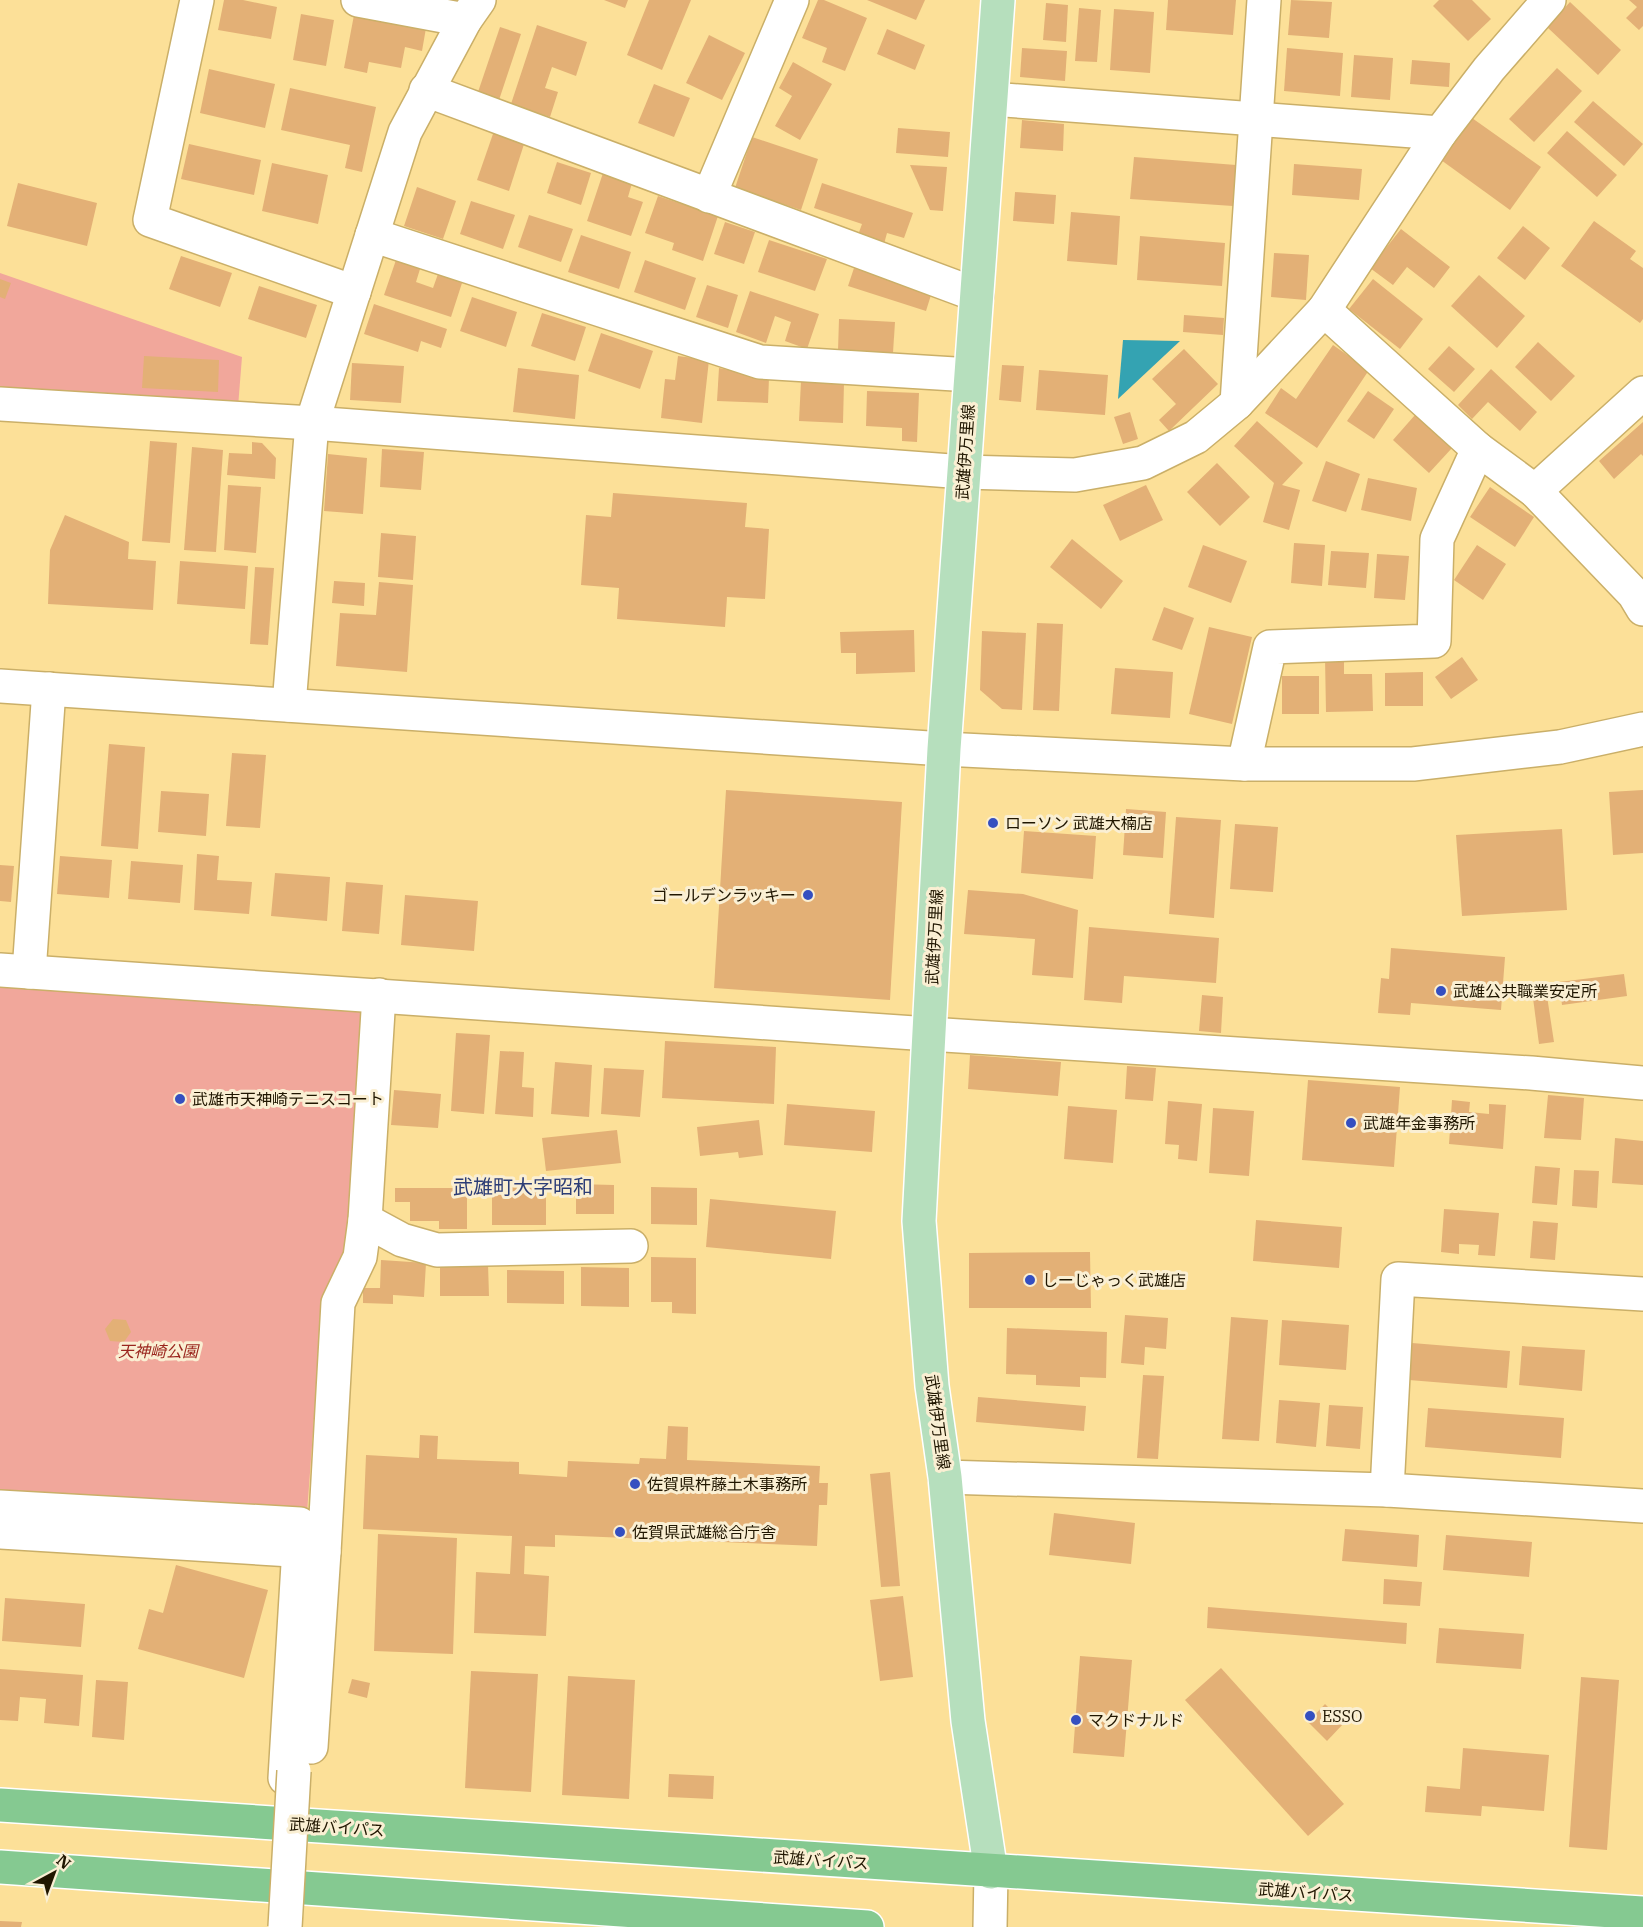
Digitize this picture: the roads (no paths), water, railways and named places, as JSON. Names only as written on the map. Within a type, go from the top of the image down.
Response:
[{"type":"highway","name":"武雄バイパス","points":[[0,1805],[991,1872],[1643,1913]]},
{"type":"highway","points":[[0,1867],[867,1927]]},
{"type":"main road","name":"武雄伊万里線","points":[[991,1872],[968,1721],[945,1477],[932,1386],[919,1221],[944,748],[998,0]]},
{"type":"street","points":[[197,0],[150,220],[354,292]]},
{"type":"street","points":[[289,705],[312,423],[405,132],[426,90],[472,10],[358,0]]},
{"type":"street","points":[[710,196],[792,0]]},
{"type":"street","points":[[1237,404],[1264,0]]},
{"type":"street","points":[[0,404],[312,423],[964,472],[1075,475],[1143,463],[1196,437],[1237,404],[1324,310],[1440,134],[1489,69],[1549,0]]},
{"type":"street","points":[[426,90],[977,295]]},
{"type":"street","points":[[991,99],[1440,134]]},
{"type":"street","points":[[372,235],[760,362],[971,375]]},
{"type":"street","points":[[1324,310],[1478,449],[1535,491],[1634,594],[1643,609]]},
{"type":"street","points":[[1535,491],[1643,393]]},
{"type":"street","points":[[1244,764],[1270,647],[1434,641],[1437,539],[1478,449]]},
{"type":"street","points":[[0,686],[944,748],[1244,764],[1413,764],[1560,747],[1643,729]]},
{"type":"street","points":[[49,689],[14,971],[1531,1073],[1643,1083]]},
{"type":"street","points":[[285,1927],[297,1766],[307,1551],[338,1303],[360,1257],[365,1220],[379,995]]},
{"type":"street","points":[[365,1220],[402,1240],[437,1250],[631,1246]]},
{"type":"street","points":[[1387,1491],[1398,1278],[1643,1294]]},
{"type":"street","points":[[945,1477],[1387,1491],[1643,1506]]},
{"type":"street","points":[[0,1507],[300,1524],[307,1551]]},
{"type":"street","points":[[0,1532],[307,1551]]},
{"type":"street","points":[[990,1927],[991,1872]]},
{"type":"water","points":[[1123,340],[1180,341],[1118,399]]},
{"type":"place","name":"ローソン 武雄大楠店","points":[[993,823]]},
{"type":"place","name":"ゴールデンラッキー","points":[[808,895]]},
{"type":"place","name":"武雄公共職業安定所","points":[[1441,991]]},
{"type":"place","name":"武雄市天神崎テニスコート","points":[[180,1099]]},
{"type":"place","name":"武雄年金事務所","points":[[1351,1123]]},
{"type":"place","name":"しーじゃっく武雄店","points":[[1030,1280]]},
{"type":"place","name":"佐賀県杵藤土木事務所","points":[[635,1484]]},
{"type":"place","name":"佐賀県武雄総合庁舎","points":[[620,1532]]},
{"type":"place","name":"ESSO","points":[[1310,1716]]},
{"type":"place","name":"マクドナルド","points":[[1076,1720]]},
{"type":"district","name":"武雄町大字昭和","points":[[523,1187]]},
{"type":"park label","name":"天神崎公園","points":[[158,1351]]}]
